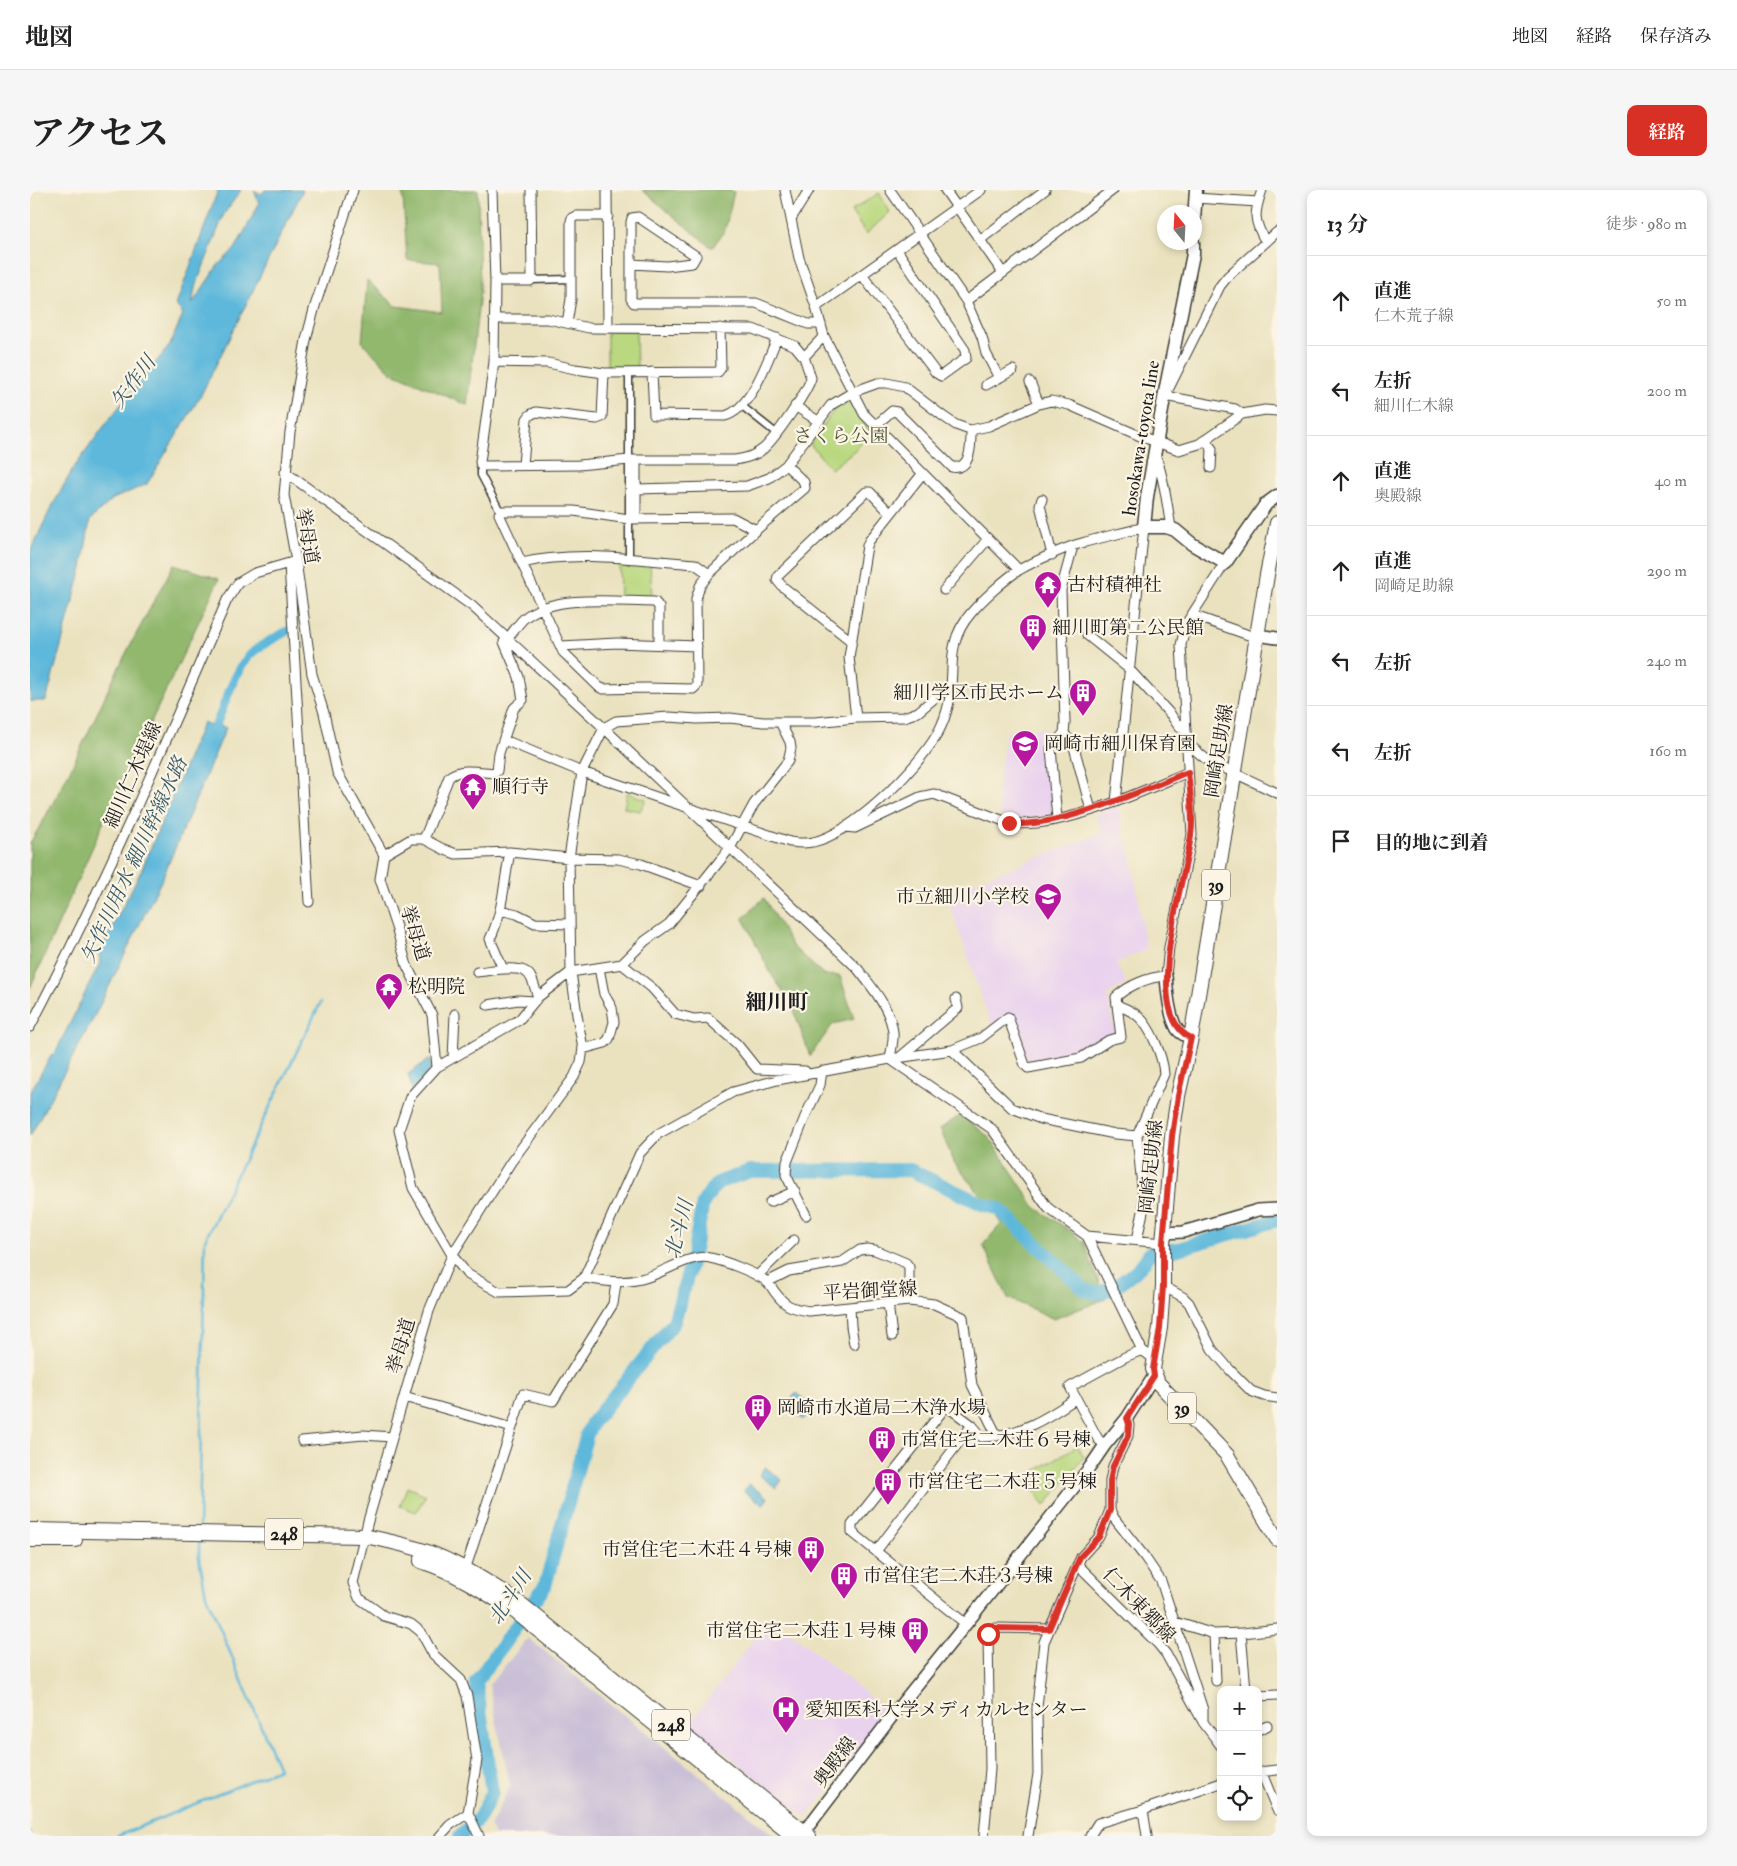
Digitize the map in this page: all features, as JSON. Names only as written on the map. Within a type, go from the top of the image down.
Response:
[{"type":"main road","name":"hosokawa-toyota line","points":[[1171,528],[1144,527],[1155,447],[1193,250]]},
{"type":"main road","points":[[1171,528],[1192,544],[1225,563],[1266,504],[1277,496]]},
{"type":"main road","name":"岡崎足助線","points":[[1154,1376],[1153,1369],[1163,1286],[1163,1245],[1172,1136],[1178,1096],[1191,1038],[1266,575],[1277,523]]},
{"type":"main road","name":"39","points":[[1154,1376],[1158,1383],[1227,1455],[1277,1539]]},
{"type":"main road","name":"248","points":[[30,1530],[392,1542],[448,1560],[496,1587],[519,1609],[802,1835]]},
{"type":"main road","name":"248","points":[[30,1540],[363,1540],[437,1566],[519,1609]]},
{"type":"street","name":"挙母道","points":[[353,190],[315,306],[306,340],[290,432],[284,495],[292,563],[312,674],[324,712],[337,772],[384,854],[380,879],[407,966],[432,1016],[437,1067]]},
{"type":"street","points":[[492,190],[495,280],[494,362],[480,462],[481,474],[500,511],[499,514],[565,654],[601,689],[693,689],[697,685],[697,593],[709,574],[805,488],[804,482],[786,465]]},
{"type":"street","points":[[531,190],[532,280]]},
{"type":"street","points":[[607,190],[608,328]]},
{"type":"street","points":[[785,190],[799,258],[824,336],[864,414],[1019,570]]},
{"type":"street","points":[[792,217],[809,190]]},
{"type":"street","points":[[890,190],[966,301],[998,378]]},
{"type":"street","points":[[945,190],[1003,274]]},
{"type":"street","points":[[816,307],[981,190]]},
{"type":"street","points":[[980,240],[1045,190]]},
{"type":"street","points":[[966,301],[1113,190]]},
{"type":"street","points":[[1262,190],[1258,202],[1256,225],[1266,242]]},
{"type":"street","points":[[1196,194],[1258,202]]},
{"type":"street","points":[[568,323],[571,299],[572,218],[576,216],[608,216]]},
{"type":"street","points":[[631,264],[667,266],[692,263],[696,256],[638,217],[632,218],[631,222],[631,264],[631,299],[634,303],[756,303],[812,325],[821,324]]},
{"type":"street","points":[[1242,414],[1235,409],[1165,396],[1220,286],[1228,276],[1277,232]]},
{"type":"street","points":[[862,275],[936,373],[941,376],[966,358],[965,350],[897,250]]},
{"type":"street","points":[[495,280],[570,279]]},
{"type":"street","points":[[481,466],[580,465],[633,460],[741,459],[761,450],[776,433],[795,406],[811,378],[804,357],[795,346],[753,329],[589,328],[540,318],[494,319]]},
{"type":"street","points":[[494,362],[548,363],[604,373],[718,372],[721,368],[720,328]]},
{"type":"street","points":[[804,357],[824,336]]},
{"type":"street","points":[[652,372],[654,416],[725,416],[734,413],[742,406],[756,385],[778,338]]},
{"type":"street","points":[[986,385],[1013,370]]},
{"type":"street","points":[[629,372],[633,460],[629,560]]},
{"type":"street","points":[[523,465],[527,420],[530,415],[536,412],[600,418],[603,414],[604,373]]},
{"type":"street","points":[[1030,382],[1039,404]]},
{"type":"street","points":[[637,489],[747,486],[769,478],[786,465],[834,402],[853,392],[878,383],[905,387],[956,425],[971,430],[989,426],[1039,404],[1051,401],[1069,405],[1155,447],[1179,450],[1194,447],[1242,414],[1265,410],[1277,411]]},
{"type":"street","points":[[742,406],[776,433]]},
{"type":"street","points":[[795,406],[818,421]]},
{"type":"street","points":[[875,426],[892,411],[897,412],[952,467],[956,468],[959,468],[969,456],[971,430]]},
{"type":"street","points":[[1206,440],[1212,449],[1211,468]]},
{"type":"street","points":[[1155,447],[1166,492],[1171,528]]},
{"type":"street","points":[[632,519],[637,489],[633,460]]},
{"type":"street","points":[[285,472],[472,606],[730,848],[864,977],[885,1007],[891,1022],[894,1034],[894,1058]]},
{"type":"street","points":[[856,718],[850,665],[851,641],[867,546],[890,513],[923,473]]},
{"type":"street","points":[[851,641],[782,586],[777,580],[778,576],[866,492],[870,492],[890,513]]},
{"type":"street","points":[[1042,499],[1040,505],[1052,555]]},
{"type":"street","points":[[500,511],[574,511],[632,519],[733,518],[756,530]]},
{"type":"street","points":[[504,740],[582,772],[741,825],[797,843],[814,842],[845,827],[876,805],[909,772],[934,740],[948,706],[951,656],[958,632],[970,614],[1019,570],[1080,543],[1144,527],[1116,802]]},
{"type":"street","points":[[944,590],[988,539]]},
{"type":"street","points":[[1057,819],[1052,748],[1064,733],[1065,723],[1061,590],[1073,546]]},
{"type":"street","points":[[522,563],[566,556],[695,564],[709,574]]},
{"type":"street","points":[[292,563],[309,902]]},
{"type":"street","name":"細川仁木堤線","points":[[30,1027],[73,946],[151,777],[227,600],[238,583],[255,573],[292,563]]},
{"type":"street","points":[[1191,1038],[1178,1029],[1167,996],[1166,976],[1169,947],[1192,836],[1180,653],[1185,628],[1225,563]]},
{"type":"street","points":[[424,839],[449,777],[455,772],[494,773],[496,771],[499,753],[514,708],[524,700],[519,677],[504,642],[526,616],[543,608],[571,601],[655,602],[659,607],[658,643]]},
{"type":"street","points":[[1192,615],[1257,637],[1277,638]]},
{"type":"street","points":[[1087,635],[1129,669],[1171,715],[1179,727],[1186,730]]},
{"type":"street","points":[[561,646],[658,643],[697,646]]},
{"type":"street","points":[[600,968],[604,994],[612,1008],[614,1022],[609,1039],[605,1043],[583,1049],[571,972],[570,858],[582,772],[604,728],[616,721],[669,717],[697,719],[730,718],[763,722],[815,722],[856,718],[892,718],[913,715],[950,685]]},
{"type":"street","points":[[780,722],[790,742],[791,748],[788,761],[754,804],[730,848],[669,924],[645,941],[622,964],[571,972],[537,999],[519,1020],[437,1067],[410,1097],[399,1130],[413,1188],[452,1255],[467,1274],[499,1292],[568,1290],[584,1278],[640,1154],[654,1137],[733,1092],[777,1080],[822,1071],[952,1050],[981,1038],[1008,1017],[1025,1066],[1028,1068],[1081,1058],[1109,1040],[1121,1037],[1116,997],[1123,991],[1153,976],[1166,976]]},
{"type":"street","points":[[1064,733],[1074,747],[1092,810]]},
{"type":"street","points":[[1187,743],[1208,760],[1277,793]]},
{"type":"street","points":[[845,827],[855,828],[920,797],[934,794],[1009,823],[1022,825],[1092,810],[1188,772]]},
{"type":"street","points":[[384,854],[411,839],[424,839],[456,854],[510,852],[570,858],[618,859],[641,864],[701,886]]},
{"type":"street","points":[[503,970],[490,939],[500,910],[510,852]]},
{"type":"street","points":[[500,910],[517,914],[535,923],[570,924]]},
{"type":"street","points":[[622,964],[652,988],[675,1014],[694,1019],[708,1018],[737,1044],[757,1069],[822,1071]]},
{"type":"street","points":[[477,972],[503,970],[527,972],[537,999]]},
{"type":"street","points":[[488,1005],[537,999]]},
{"type":"street","points":[[894,1058],[958,1008],[956,999]]},
{"type":"street","points":[[1117,1005],[1137,1015],[1143,1021],[1160,1055],[1164,1068],[1164,1074],[1137,1136],[1144,1207],[1137,1240]]},
{"type":"street","points":[[453,1058],[455,1014]]},
{"type":"street","name":"挙母道","points":[[468,1813],[477,1760],[467,1696],[462,1680],[433,1654],[421,1632],[411,1624],[384,1616],[359,1598],[354,1583],[363,1540],[428,1311],[452,1255],[510,1162],[574,1077],[581,1062],[583,1049]]},
{"type":"street","points":[[952,1050],[1012,1108],[1042,1119],[1115,1134],[1137,1136]]},
{"type":"street","points":[[894,1058],[992,1129],[1048,1208],[1087,1236],[1142,1350],[1155,1360]]},
{"type":"street","points":[[806,1215],[786,1175],[787,1162],[804,1117],[820,1085],[822,1071]]},
{"type":"street","points":[[770,1202],[795,1191]]},
{"type":"street","points":[[1087,1236],[1137,1240],[1163,1245],[1183,1232],[1258,1210],[1277,1208]]},
{"type":"street","points":[[757,1276],[794,1240]]},
{"type":"street","points":[[767,1282],[789,1271],[842,1262],[860,1250],[876,1250],[906,1263],[909,1267],[909,1301]]},
{"type":"street","name":"平岩御堂線","points":[[616,1283],[643,1279],[698,1258],[714,1259],[757,1276],[767,1282],[783,1303],[800,1310],[809,1311],[909,1301],[934,1304],[963,1317],[972,1385],[997,1436]]},
{"type":"street","points":[[465,1570],[524,1394],[553,1401],[613,1304],[616,1283],[584,1278]]},
{"type":"street","points":[[1163,1286],[1183,1297],[1189,1303],[1212,1349],[1251,1391],[1277,1398]]},
{"type":"street","points":[[888,1303],[892,1336]]},
{"type":"street","points":[[850,1307],[854,1344]]},
{"type":"street","points":[[1105,1445],[1098,1439],[1070,1389],[1072,1386],[1125,1357],[1142,1350]]},
{"type":"street","name":"奥殿線","points":[[802,1835],[898,1707],[1047,1522],[1127,1418],[1154,1376]]},
{"type":"street","points":[[404,1397],[512,1428]]},
{"type":"street","points":[[966,1624],[877,1550],[852,1532],[852,1525],[944,1408],[949,1408],[972,1425],[982,1437],[997,1436],[1021,1430],[1049,1417],[1075,1399]]},
{"type":"street","points":[[1028,1836],[1038,1774],[1039,1689],[1044,1642],[1080,1557],[1099,1537],[1110,1510],[1110,1481],[1113,1466],[1128,1436],[1129,1424],[1127,1418]]},
{"type":"street","points":[[877,1550],[972,1425]]},
{"type":"street","points":[[302,1441],[363,1434],[392,1437]]},
{"type":"street","points":[[1110,1510],[1114,1518],[1158,1575],[1203,1710],[1203,1722]]},
{"type":"street","name":"仁木東郷線","points":[[1078,1565],[1166,1654],[1203,1722],[1217,1740]]},
{"type":"street","points":[[1175,1622],[1214,1634],[1277,1630]]},
{"type":"street","points":[[984,1836],[990,1770],[988,1634],[996,1628],[1049,1629]]},
{"type":"street","points":[[1241,1633],[1246,1686]]},
{"type":"street","points":[[1214,1634],[1216,1681]]},
{"type":"street","points":[[1262,1696],[1277,1695]]},
{"type":"street","points":[[1262,1770],[1277,1770]]},
{"type":"street","points":[[1262,1776],[1277,1810]]},
{"type":"street","points":[[1090,1836],[1098,1823],[1143,1810],[1217,1784]]},
{"type":"street","points":[[1143,1810],[1147,1836]]},
{"type":"street","points":[[440,1836],[450,1825],[468,1813],[479,1836]]},
{"type":"shaded area","name":"岡崎市細川保育園","points":[[1046,728],[1053,815],[1017,820],[999,815],[998,786],[1006,732]]},
{"type":"shaded area","name":"市立細川小学校","points":[[1117,806],[1132,861],[1146,949],[1116,963],[1126,984],[1107,994],[1115,1033],[1105,1035],[1079,1053],[1028,1063],[1012,1012],[991,1025],[946,893],[1102,833],[1096,814]]},
{"type":"shaded area","points":[[771,1617],[889,1712],[806,1818],[689,1724]]},
{"type":"shaded area","points":[[528,1638],[775,1836],[494,1836],[490,1827],[510,1786],[489,1685]]},
{"type":"green space","points":[[399,190],[478,190],[480,292],[467,405],[391,372],[362,342],[367,280],[396,306],[442,312],[440,263],[407,260],[403,196]]},
{"type":"green space","points":[[642,190],[728,190],[734,192],[725,230],[712,248]]},
{"type":"green space","points":[[879,193],[890,212],[866,234],[851,211]]},
{"type":"green space","points":[[607,330],[636,330],[637,369],[607,368]]},
{"type":"green space","name":"さくら公園","points":[[852,401],[868,430],[856,449],[831,469],[810,444],[835,409]]},
{"type":"green space","points":[[619,562],[650,562],[652,598],[620,598]]},
{"type":"green space","points":[[174,564],[219,579],[109,810],[30,988],[30,843],[84,742],[120,664]]},
{"type":"green space","points":[[627,793],[646,799],[640,811],[624,808]]},
{"type":"green space","points":[[764,898],[793,947],[824,975],[840,976],[854,1019],[833,1024],[810,1056],[792,1005],[771,974],[743,918]]},
{"type":"green space","points":[[961,1115],[989,1137],[1035,1207],[1084,1242],[1105,1299],[1054,1319],[1008,1298],[983,1245],[1002,1223],[954,1162],[940,1129]]},
{"type":"green space","points":[[1077,1446],[1084,1457],[1045,1506],[1025,1477]]},
{"type":"green space","points":[[407,1487],[426,1495],[416,1512],[400,1506]]},
{"type":"water","points":[[218,190],[241,190],[224,214],[195,288],[192,304],[218,265],[235,249],[259,204],[254,190],[261,194],[265,190],[303,190],[201,395],[147,484],[113,499],[90,520],[82,568],[46,701],[30,701],[30,552],[50,510],[73,469],[110,418],[170,345],[183,314],[176,305]]},
{"type":"water","name":"矢作川用水 細川幹線水路","points":[[216,718],[222,720],[220,725],[226,728],[162,879],[92,1021],[30,1136],[30,1092],[51,1056],[56,1051],[100,963],[99,953],[142,869],[203,722],[212,726]]},
{"type":"water","points":[[430,1059],[431,1069],[412,1090],[408,1074]]},
{"type":"water","points":[[796,1393],[814,1407],[803,1420],[786,1406]]},
{"type":"water","points":[[765,1467],[782,1480],[776,1488],[759,1475]]},
{"type":"water","points":[[749,1484],[768,1498],[763,1505],[744,1491]]},
{"type":"waterway","name":"矢作川用水 細川幹線水路","points":[[214,729],[235,678],[246,659],[261,646],[287,631]]},
{"type":"waterway","points":[[199,1529],[205,1240],[321,1002]]},
{"type":"waterway","name":"北斗川","points":[[460,1836],[480,1817],[492,1792],[476,1682],[545,1586],[587,1434],[592,1423],[674,1322],[693,1256],[703,1203],[712,1189],[720,1182],[750,1171],[910,1170],[982,1204],[999,1209],[1085,1290],[1096,1293],[1119,1284],[1134,1273],[1149,1254],[1178,1249],[1277,1220]]},
{"type":"waterway","points":[[118,1836],[279,1769],[206,1595],[199,1558],[199,1537]]},
{"type":"place","name":"古村積神社","points":[[1048,609]]},
{"type":"place","name":"細川町第二公民館","points":[[1033,652]]},
{"type":"place","name":"細川学区市民ホーム","points":[[1083,717]]},
{"type":"place","name":"岡崎市細川保育園","points":[[1025,768]]},
{"type":"place","name":"順行寺","points":[[473,811]]},
{"type":"place","name":"市立細川小学校","points":[[1048,921]]},
{"type":"place","name":"松明院","points":[[389,1011]]},
{"type":"place","name":"岡崎市水道局二木浄水場","points":[[758,1432]]},
{"type":"place","name":"市営住宅二木荘６号棟","points":[[882,1464]]},
{"type":"place","name":"市営住宅二木荘５号棟","points":[[888,1506]]},
{"type":"place","name":"市営住宅二木荘４号棟","points":[[811,1574]]},
{"type":"place","name":"市営住宅二木荘３号棟","points":[[844,1600]]},
{"type":"place","name":"市営住宅二木荘１号棟","points":[[915,1655]]},
{"type":"place","name":"愛知医科大学メディカルセンター","points":[[786,1734]]},
{"type":"district","name":"細川町","points":[[777,1002]]},
{"type":"route","points":[[988,1634],[996,1628],[1049,1629],[1080,1557],[1099,1537],[1110,1510],[1110,1481],[1113,1466],[1128,1436],[1129,1424],[1127,1418],[1154,1376],[1153,1369],[1160,1328],[1163,1286],[1163,1243],[1172,1136],[1178,1096],[1191,1038],[1178,1029],[1173,1017],[1167,996],[1166,976],[1169,947],[1192,836],[1188,772],[1116,802],[1090,810],[1035,823],[1022,825],[1009,823]]},
{"type":"water label","name":"矢作川","points":[[133,382]]}]
